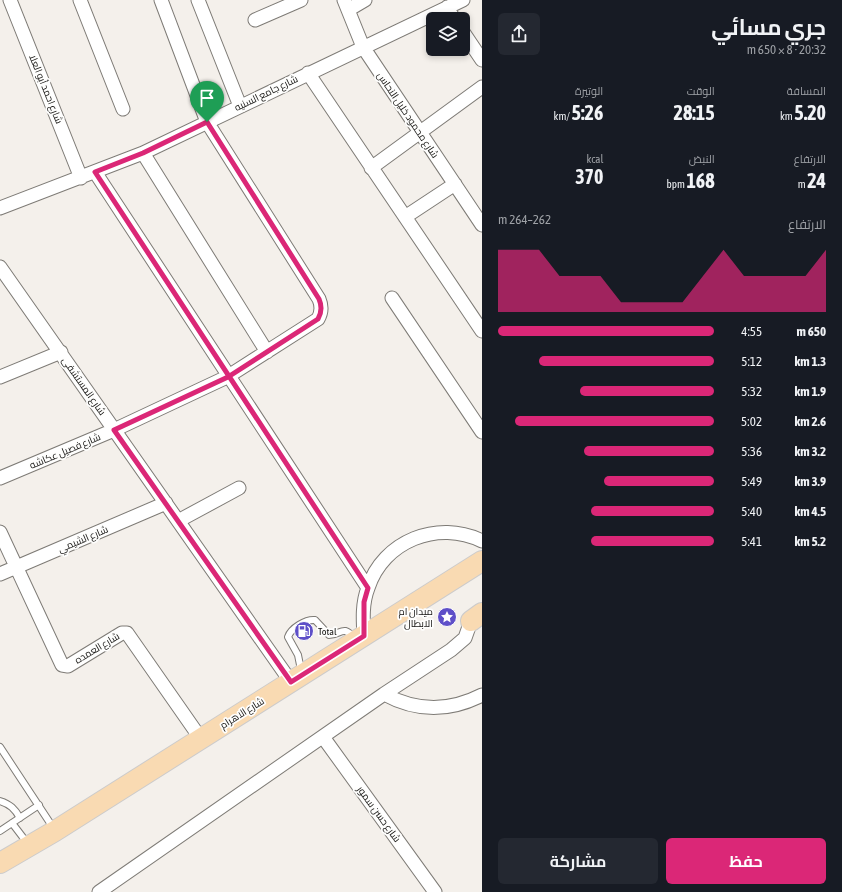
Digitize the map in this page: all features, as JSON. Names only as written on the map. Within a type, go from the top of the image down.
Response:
[{"type":"main road","name":"شارع الاهرام","points":[[0,863],[55,831],[202,739],[482,561]]},
{"type":"street","name":"شارع احمد أبو العلا","points":[[10,0],[81,178]]},
{"type":"street","points":[[80,0],[123,109]]},
{"type":"street","points":[[161,0],[207,122]]},
{"type":"street","points":[[198,0],[240,106]]},
{"type":"street","points":[[254,20],[301,0]]},
{"type":"street","points":[[346,5],[365,0]]},
{"type":"street","name":"شارع جامع السنيه","points":[[0,208],[143,153],[463,0]]},
{"type":"street","name":"شارع محمود خليل النحاس","points":[[346,5],[363,47],[482,225]]},
{"type":"street","points":[[447,7],[450,12]]},
{"type":"street","points":[[470,42],[482,60]]},
{"type":"street","points":[[308,73],[482,331]]},
{"type":"street","points":[[371,168],[482,87]]},
{"type":"street","name":"شارع فصيل عكاشه","points":[[0,478],[114,430],[228,377],[318,319],[322,307],[319,299],[207,122]]},
{"type":"street","points":[[143,153],[267,352]]},
{"type":"street","points":[[95,172],[228,377],[368,588]]},
{"type":"street","points":[[405,218],[454,184]]},
{"type":"street","name":"شارع المستشفى","points":[[0,267],[4,279],[61,352],[178,521],[296,679]]},
{"type":"street","points":[[392,298],[482,432]]},
{"type":"street","points":[[0,377],[61,352]]},
{"type":"street","points":[[178,521],[239,488]]},
{"type":"street","name":"شارع الشيمي","points":[[0,574],[166,503]]},
{"type":"street","name":"شارع العمده","points":[[0,532],[62,665],[68,666],[122,633],[127,633],[202,739]]},
{"type":"street","points":[[360,638],[364,602],[368,588],[376,571],[387,556],[402,544],[419,536],[437,532],[456,533],[482,542]]},
{"type":"street","points":[[99,892],[384,694],[459,644],[465,638],[477,617]]},
{"type":"street","points":[[384,694],[412,706],[431,709],[449,708],[468,702],[482,695]]},
{"type":"street","name":"شارع حسن سمور","points":[[323,737],[435,892]]},
{"type":"lane","points":[[296,679],[302,667],[298,655],[288,637],[292,630],[307,620],[315,620],[329,635],[334,635],[343,630],[348,631],[360,638]]},
{"type":"lane","points":[[0,747],[55,831]]},
{"type":"lane","points":[[0,800],[15,809],[20,818]]},
{"type":"lane","points":[[0,831],[39,805]]},
{"type":"lane","points":[[12,823],[28,846]]},
{"type":"place","name":"ميدان ام الابطال","points":[[447,617]]},
{"type":"place","name":"Total","points":[[304,631]]},
{"type":"route","points":[[207,122],[143,153],[95,172],[228,377],[368,588],[364,602],[364,636],[291,682],[114,430],[228,377],[318,319],[320,315],[322,307],[319,299],[207,122]]}]
